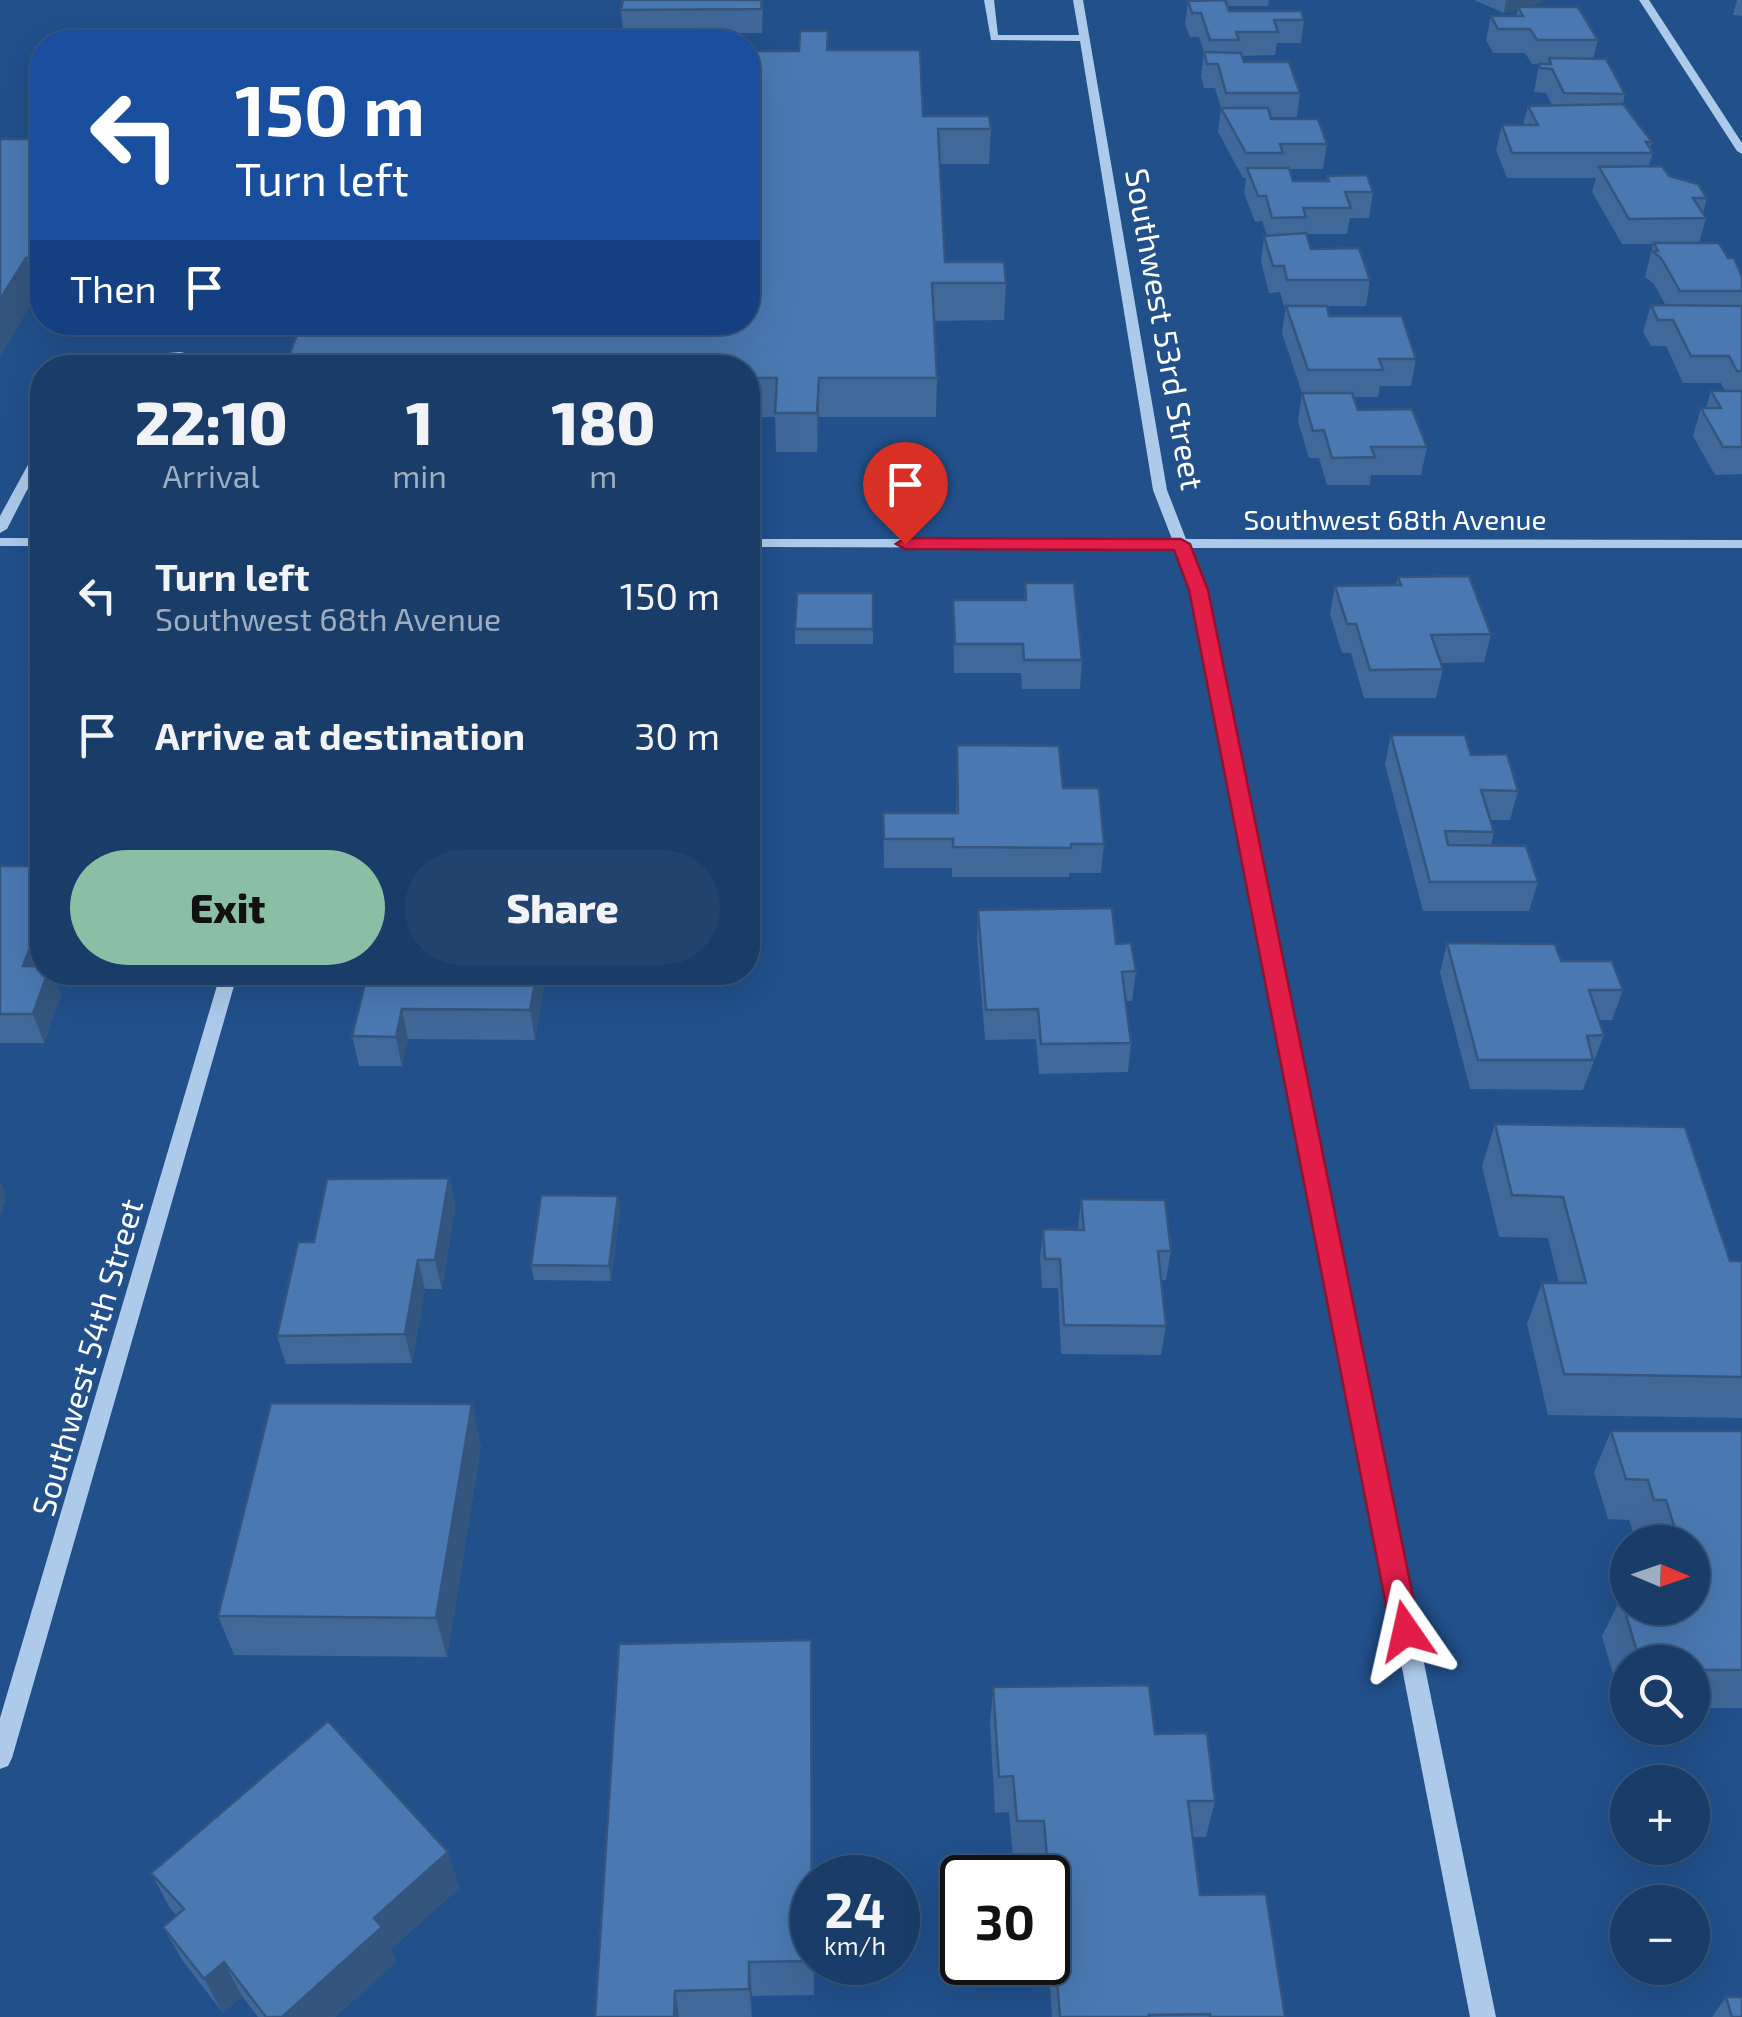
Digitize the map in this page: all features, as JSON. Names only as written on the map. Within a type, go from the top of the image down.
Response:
[{"type":"street","points":[[989,0],[994,38],[1084,38]]},
{"type":"street","name":"Southwest 53rd Street","points":[[1078,0],[1160,490],[1198,590],[1482,2017]]},
{"type":"street","points":[[1644,0],[1742,151]]},
{"type":"street","points":[[0,529],[30,473]]},
{"type":"street","points":[[0,542],[30,542]]},
{"type":"street","name":"Southwest 68th Avenue","points":[[760,543],[1742,544]]},
{"type":"street","name":"Southwest 54th Street","points":[[0,1758],[226,985]]},
{"type":"building","points":[[623,0],[762,0],[761,9],[621,10]]},
{"type":"building","points":[[1225,0],[1229,11],[1301,11],[1304,20],[1274,20],[1278,32],[1236,32],[1239,40],[1210,40],[1201,13],[1192,13],[1188,1]]},
{"type":"building","points":[[1518,7],[1578,7],[1598,40],[1537,40],[1530,29],[1498,29],[1491,16],[1523,16]]},
{"type":"building","points":[[800,31],[828,31],[827,50],[920,50],[923,116],[989,116],[991,129],[938,129],[945,262],[1004,262],[1006,283],[932,283],[937,378],[819,378],[817,413],[775,413],[777,378],[760,378],[760,355],[289,355],[297,335],[760,335],[760,51],[799,51]]},
{"type":"building","points":[[1204,52],[1241,53],[1244,62],[1289,62],[1300,93],[1226,93],[1218,64],[1207,64]]},
{"type":"building","points":[[1549,58],[1606,59],[1625,94],[1564,93],[1552,69],[1540,68],[1539,64],[1551,64]]},
{"type":"building","points":[[1623,104],[1652,142],[1646,142],[1653,153],[1512,153],[1502,125],[1538,125],[1528,106]]},
{"type":"building","points":[[1221,108],[1268,108],[1271,119],[1318,119],[1327,144],[1280,144],[1283,153],[1246,153]]},
{"type":"building","points":[[0,139],[30,139],[30,258],[26,258],[0,299]]},
{"type":"building","points":[[1662,166],[1669,176],[1698,184],[1707,198],[1693,198],[1706,218],[1629,219],[1599,167]]},
{"type":"building","points":[[1247,168],[1289,168],[1293,181],[1367,175],[1373,192],[1345,192],[1351,208],[1303,208],[1306,217],[1272,218],[1266,196],[1258,196]]},
{"type":"building","points":[[1306,233],[1311,249],[1359,248],[1370,280],[1287,280],[1284,266],[1273,266],[1264,236]]},
{"type":"building","points":[[1654,243],[1719,243],[1728,258],[1734,258],[1742,277],[1742,291],[1680,291],[1661,258],[1652,251],[1658,251]]},
{"type":"building","points":[[1651,305],[1742,306],[1742,371],[1737,371],[1729,356],[1691,356],[1673,320],[1658,320]]},
{"type":"building","points":[[1286,306],[1327,306],[1329,316],[1402,316],[1416,359],[1379,359],[1383,370],[1308,370]]},
{"type":"building","points":[[1711,391],[1742,391],[1742,447],[1723,447],[1701,408],[1721,408]]},
{"type":"building","points":[[1302,393],[1352,393],[1358,410],[1412,409],[1427,447],[1371,447],[1375,457],[1332,458],[1324,430],[1313,431]]},
{"type":"building","points":[[1469,576],[1491,634],[1431,635],[1443,669],[1370,670],[1356,624],[1347,624],[1335,586],[1401,585],[1398,577]]},
{"type":"building","points":[[1025,583],[1074,583],[1082,660],[1024,660],[1023,644],[955,644],[953,600],[1026,600]]},
{"type":"building","points":[[797,593],[873,593],[873,629],[795,629]]},
{"type":"building","points":[[1391,735],[1465,735],[1471,755],[1507,754],[1518,791],[1481,790],[1494,832],[1445,831],[1448,845],[1526,846],[1538,882],[1430,882]]},
{"type":"building","points":[[957,745],[1059,746],[1063,788],[1099,788],[1104,844],[1071,844],[1071,848],[953,847],[953,839],[884,839],[883,813],[958,813]]},
{"type":"building","points":[[0,866],[30,866],[30,950],[23,966],[30,966],[30,985],[43,985],[33,1014],[0,1014]]},
{"type":"building","points":[[1112,908],[1116,944],[1131,943],[1136,971],[1122,972],[1131,1043],[1041,1044],[1038,1009],[986,1010],[978,910]]},
{"type":"building","points":[[1447,943],[1555,944],[1561,961],[1612,961],[1623,990],[1589,990],[1604,1035],[1587,1036],[1593,1060],[1478,1060]]},
{"type":"building","points":[[365,985],[535,985],[530,1010],[402,1009],[396,1037],[352,1036]]},
{"type":"building","points":[[1495,1124],[1685,1127],[1730,1261],[1742,1261],[1742,1377],[1564,1374],[1542,1283],[1586,1283],[1563,1197],[1512,1195]]},
{"type":"building","points":[[449,1178],[435,1260],[418,1260],[405,1334],[277,1336],[298,1242],[314,1242],[327,1179]]},
{"type":"building","points":[[541,1195],[618,1196],[609,1266],[531,1265]]},
{"type":"building","points":[[1081,1199],[1165,1200],[1171,1251],[1158,1251],[1166,1326],[1064,1325],[1060,1259],[1045,1259],[1043,1229],[1084,1230]]},
{"type":"building","points":[[271,1403],[472,1404],[436,1618],[218,1616]]},
{"type":"building","points":[[1611,1431],[1742,1431],[1742,1670],[1710,1670],[1710,1645],[1635,1645],[1629,1625],[1710,1625],[1710,1525],[1674,1525],[1666,1500],[1654,1500],[1648,1480],[1626,1479]]},
{"type":"building","points":[[811,1640],[812,1855],[790,1855],[790,1961],[749,1962],[749,1989],[675,1991],[674,2017],[595,2017],[619,1644]]},
{"type":"building","points":[[1149,1685],[1155,1734],[1207,1733],[1215,1801],[1188,1801],[1200,1895],[1266,1894],[1285,2017],[1060,2017],[1057,1985],[1070,1985],[1070,1855],[1047,1855],[1044,1821],[1017,1821],[1013,1776],[999,1777],[993,1687]]},
{"type":"building","points":[[328,1721],[448,1852],[374,1918],[382,1927],[282,2017],[266,2017],[224,1962],[204,1979],[163,1927],[184,1909],[151,1873]]},
{"type":"building","points":[[1726,1997],[1742,1997],[1742,2017],[1732,2017]]},
{"type":"route","points":[[905,544],[1181,544],[1198,590],[1406,1631]]}]
